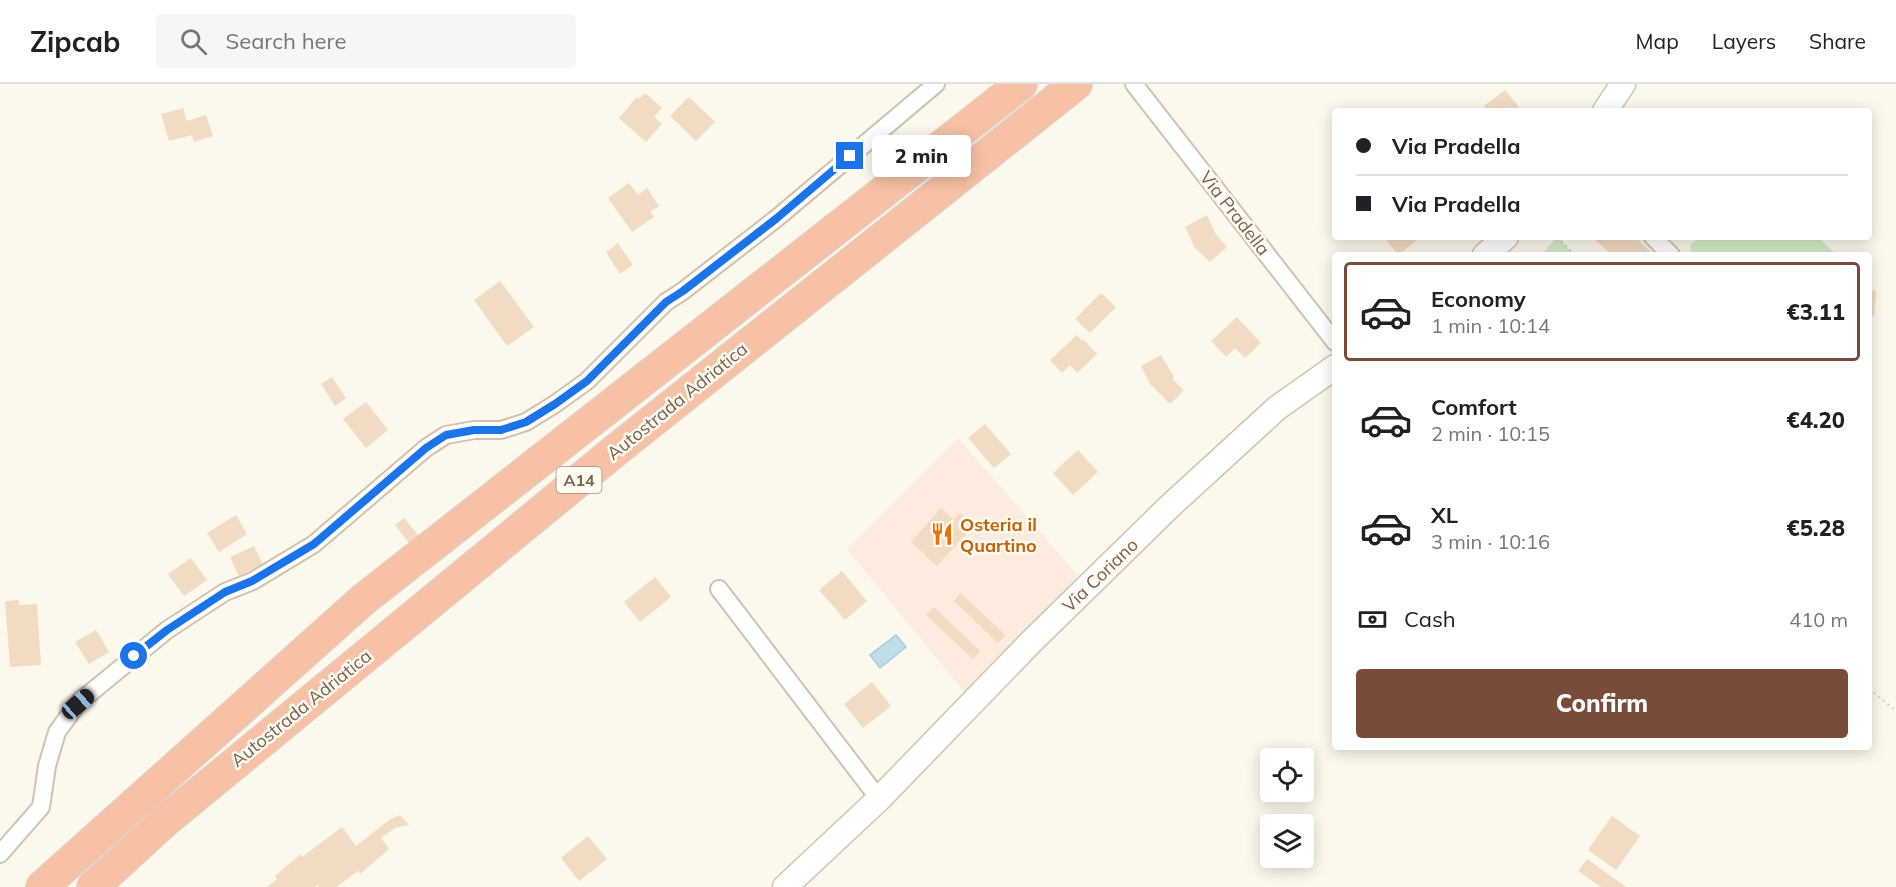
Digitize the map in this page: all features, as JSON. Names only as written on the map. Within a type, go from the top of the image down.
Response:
[{"type":"highway","name":"Autostrada Adriatica","points":[[42,887],[364,600],[1021,84]]},
{"type":"highway","name":"Autostrada Adriatica","points":[[93,887],[165,821],[616,450],[1076,84]]},
{"type":"main road","points":[[1607,108],[1623,84]]},
{"type":"main road","points":[[1488,252],[1502,240]]},
{"type":"main road","name":"Via Coriano","points":[[785,887],[879,799],[1031,642],[1170,506],[1277,408],[1332,369]]},
{"type":"street","points":[[0,854],[41,807],[47,766],[57,732],[78,704],[118,669],[167,630],[225,592],[252,581],[314,544],[426,448],[446,435],[474,430],[501,430],[526,422],[555,404],[587,381],[666,302],[777,218],[936,84]]},
{"type":"street","name":"Via Pradella","points":[[1134,84],[1332,338]]},
{"type":"street","points":[[1656,240],[1668,252]]},
{"type":"street","points":[[718,589],[879,799]]},
{"type":"path","points":[[1560,240],[1572,252]]},
{"type":"path","points":[[1872,691],[1896,711]]},
{"type":"shaded area","points":[[958,438],[1080,578],[965,693],[847,549]]},
{"type":"green space","points":[[1554,240],[1560,240],[1572,252],[1544,252]]},
{"type":"green space","points":[[1697,240],[1821,240],[1834,252],[1691,252],[1690,245]]},
{"type":"water","points":[[896,635],[906,647],[880,668],[870,655]]},
{"type":"building","points":[[1505,90],[1520,108],[1485,108],[1484,106]]},
{"type":"building","points":[[645,93],[662,108],[654,117],[662,124],[646,142],[619,118],[637,97],[639,99]]},
{"type":"building","points":[[689,97],[715,122],[696,141],[670,116]]},
{"type":"building","points":[[183,108],[187,121],[206,115],[213,136],[194,142],[192,135],[169,141],[161,114]]},
{"type":"building","points":[[629,183],[638,195],[647,188],[659,206],[650,212],[654,217],[632,232],[608,198]]},
{"type":"building","points":[[1207,215],[1215,233],[1227,247],[1210,262],[1195,248],[1185,227]]},
{"type":"building","points":[[1386,240],[1418,240],[1402,252],[1396,252]]},
{"type":"building","points":[[1595,240],[1638,240],[1651,252],[1609,252]]},
{"type":"building","points":[[618,243],[633,265],[620,274],[606,252]]},
{"type":"building","points":[[500,281],[534,327],[507,346],[474,300]]},
{"type":"building","points":[[1872,290],[1876,291],[1874,316],[1872,316]]},
{"type":"building","points":[[1101,293],[1116,307],[1090,333],[1075,319]]},
{"type":"building","points":[[1237,317],[1261,343],[1245,358],[1235,348],[1226,357],[1211,341]]},
{"type":"building","points":[[1077,335],[1097,354],[1077,373],[1070,365],[1062,373],[1050,360]]},
{"type":"building","points":[[1161,355],[1174,377],[1172,379],[1184,390],[1170,404],[1150,384],[1141,366]]},
{"type":"building","points":[[332,377],[346,398],[335,406],[321,384]]},
{"type":"building","points":[[366,402],[388,430],[366,448],[343,419]]},
{"type":"building","points":[[985,424],[1011,454],[994,468],[968,438]]},
{"type":"building","points":[[1078,450],[1098,472],[1073,495],[1053,473]]},
{"type":"building","name":"Osteria il Quartino","points":[[941,508],[954,520],[960,513],[974,525],[937,566],[911,542]]},
{"type":"building","points":[[236,515],[247,534],[219,552],[207,533]]},
{"type":"building","points":[[404,518],[418,535],[409,543],[395,525]]},
{"type":"building","points":[[254,546],[263,565],[239,576],[230,557]]},
{"type":"building","points":[[191,558],[207,580],[184,596],[168,574]]},
{"type":"building","points":[[842,571],[867,601],[845,620],[819,590]]},
{"type":"building","points":[[655,577],[671,597],[640,622],[624,602]]},
{"type":"building","points":[[961,593],[1005,635],[998,643],[954,601]]},
{"type":"building","points":[[19,600],[19,605],[37,604],[41,665],[10,667],[5,601]]},
{"type":"building","points":[[934,607],[980,651],[973,659],[926,615]]},
{"type":"building","points":[[96,630],[109,652],[89,664],[75,642]]},
{"type":"building","points":[[872,682],[891,706],[863,728],[844,704]]},
{"type":"building","points":[[400,815],[409,825],[395,828],[381,838],[389,849],[360,874],[358,871],[336,887],[317,885],[315,887],[267,887],[277,879],[275,876],[301,854],[302,857],[342,827],[356,846],[389,820]]},
{"type":"building","points":[[1612,816],[1640,836],[1616,870],[1588,850]]},
{"type":"building","points":[[588,836],[607,859],[579,881],[561,858]]},
{"type":"building","points":[[1587,859],[1626,887],[1601,887],[1578,871]]},
{"type":"place","name":"Osteria il Quartino","points":[[942,534]]},
{"type":"route","points":[[134,656],[167,630],[225,592],[280,566],[314,544],[426,448],[446,435],[474,430],[501,430],[526,422],[555,404],[587,381],[666,302],[777,218],[850,156]]}]
